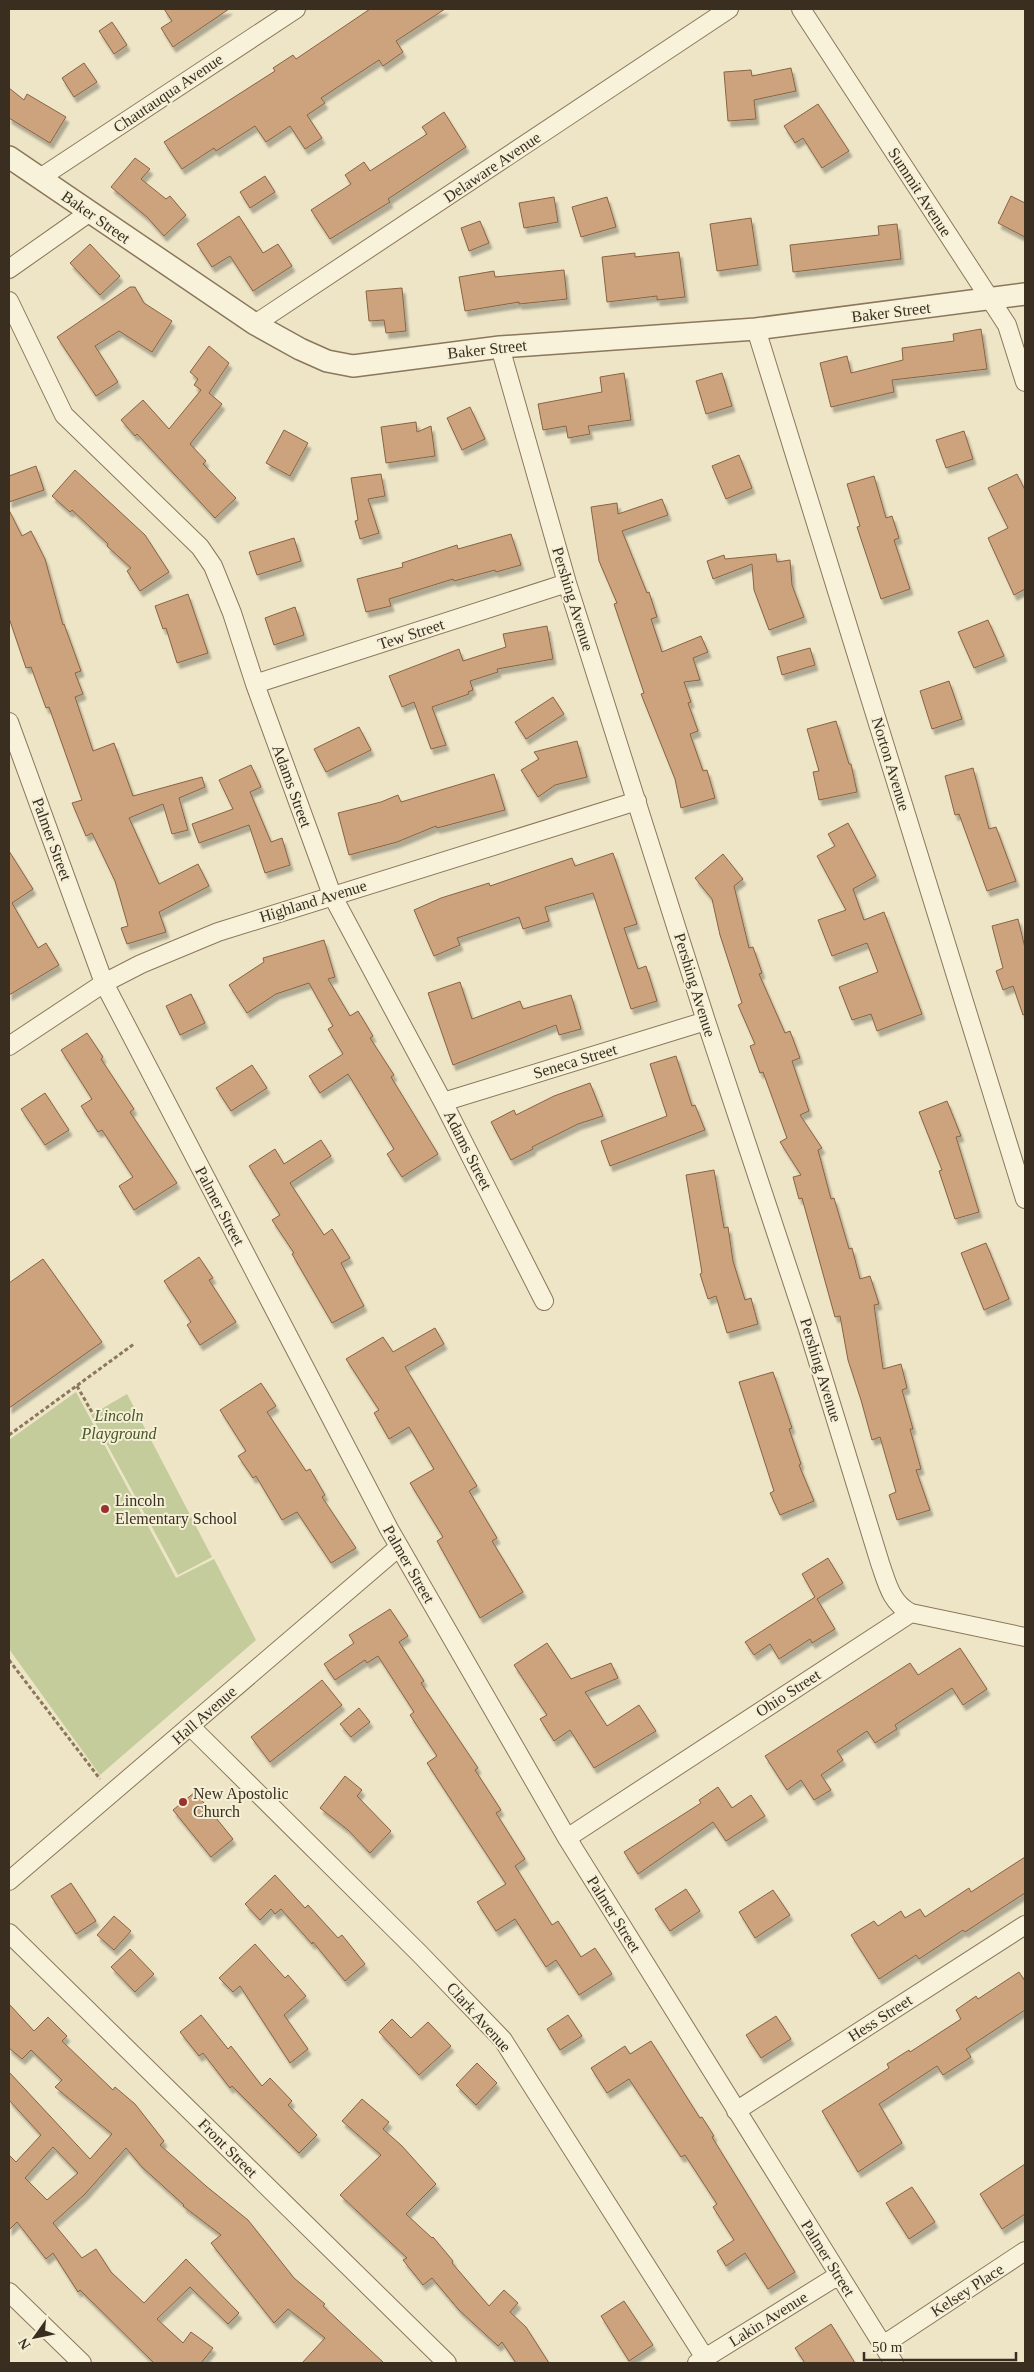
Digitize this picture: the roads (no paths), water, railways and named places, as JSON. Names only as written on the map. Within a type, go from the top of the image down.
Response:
[{"type":"street","name":"Chautauqua Avenue","points":[[40,178],[296,9]]},
{"type":"street","name":"Delaware Avenue","points":[[255,324],[729,9]]},
{"type":"street","name":"Summit Avenue","points":[[801,9],[1007,326],[1025,382]]},
{"type":"street","name":"Baker Street","points":[[9,157],[255,324],[300,349],[327,361],[353,366],[500,347],[756,329],[1025,294]]},
{"type":"street","points":[[9,269],[90,212]]},
{"type":"street","name":"Adams Street","points":[[9,301],[64,415],[200,547],[213,566],[232,613],[255,684],[332,896],[443,1102],[544,1301]]},
{"type":"street","name":"Norton Avenue","points":[[756,329],[1025,1199]]},
{"type":"street","name":"Pershing Avenue","points":[[500,347],[567,583],[706,1021],[808,1328],[880,1563],[894,1600],[911,1613]]},
{"type":"street","name":"Tew Street","points":[[255,684],[567,583]]},
{"type":"street","name":"Palmer Street","points":[[9,722],[104,983],[399,1547],[568,1838],[894,2363]]},
{"type":"street","name":"Highland Avenue","points":[[9,1046],[104,983],[141,964],[218,932],[637,802]]},
{"type":"street","name":"Seneca Street","points":[[443,1102],[706,1021]]},
{"type":"street","name":"Hall Avenue","points":[[9,1881],[399,1547]]},
{"type":"street","points":[[911,1613],[1025,1637]]},
{"type":"street","name":"Ohio Street","points":[[568,1838],[911,1613]]},
{"type":"street","name":"Clark Avenue","points":[[190,1726],[419,1953],[503,2040],[701,2361]]},
{"type":"street","name":"Hess Street","points":[[736,2111],[1025,1925]]},
{"type":"street","name":"Front Street","points":[[9,1933],[446,2363]]},
{"type":"street","name":"Kelsey Place","points":[[883,2345],[1025,2251]]},
{"type":"street","name":"Lakin Avenue","points":[[701,2361],[839,2275]]},
{"type":"street","points":[[9,2292],[82,2363]]},
{"type":"place","name":"Lincoln Elementary School","points":[[105,1509]]},
{"type":"place","name":"New Apostolic Church","points":[[183,1802]]},
{"type":"park label","name":"Lincoln Playground","points":[[119,1424]]}]
